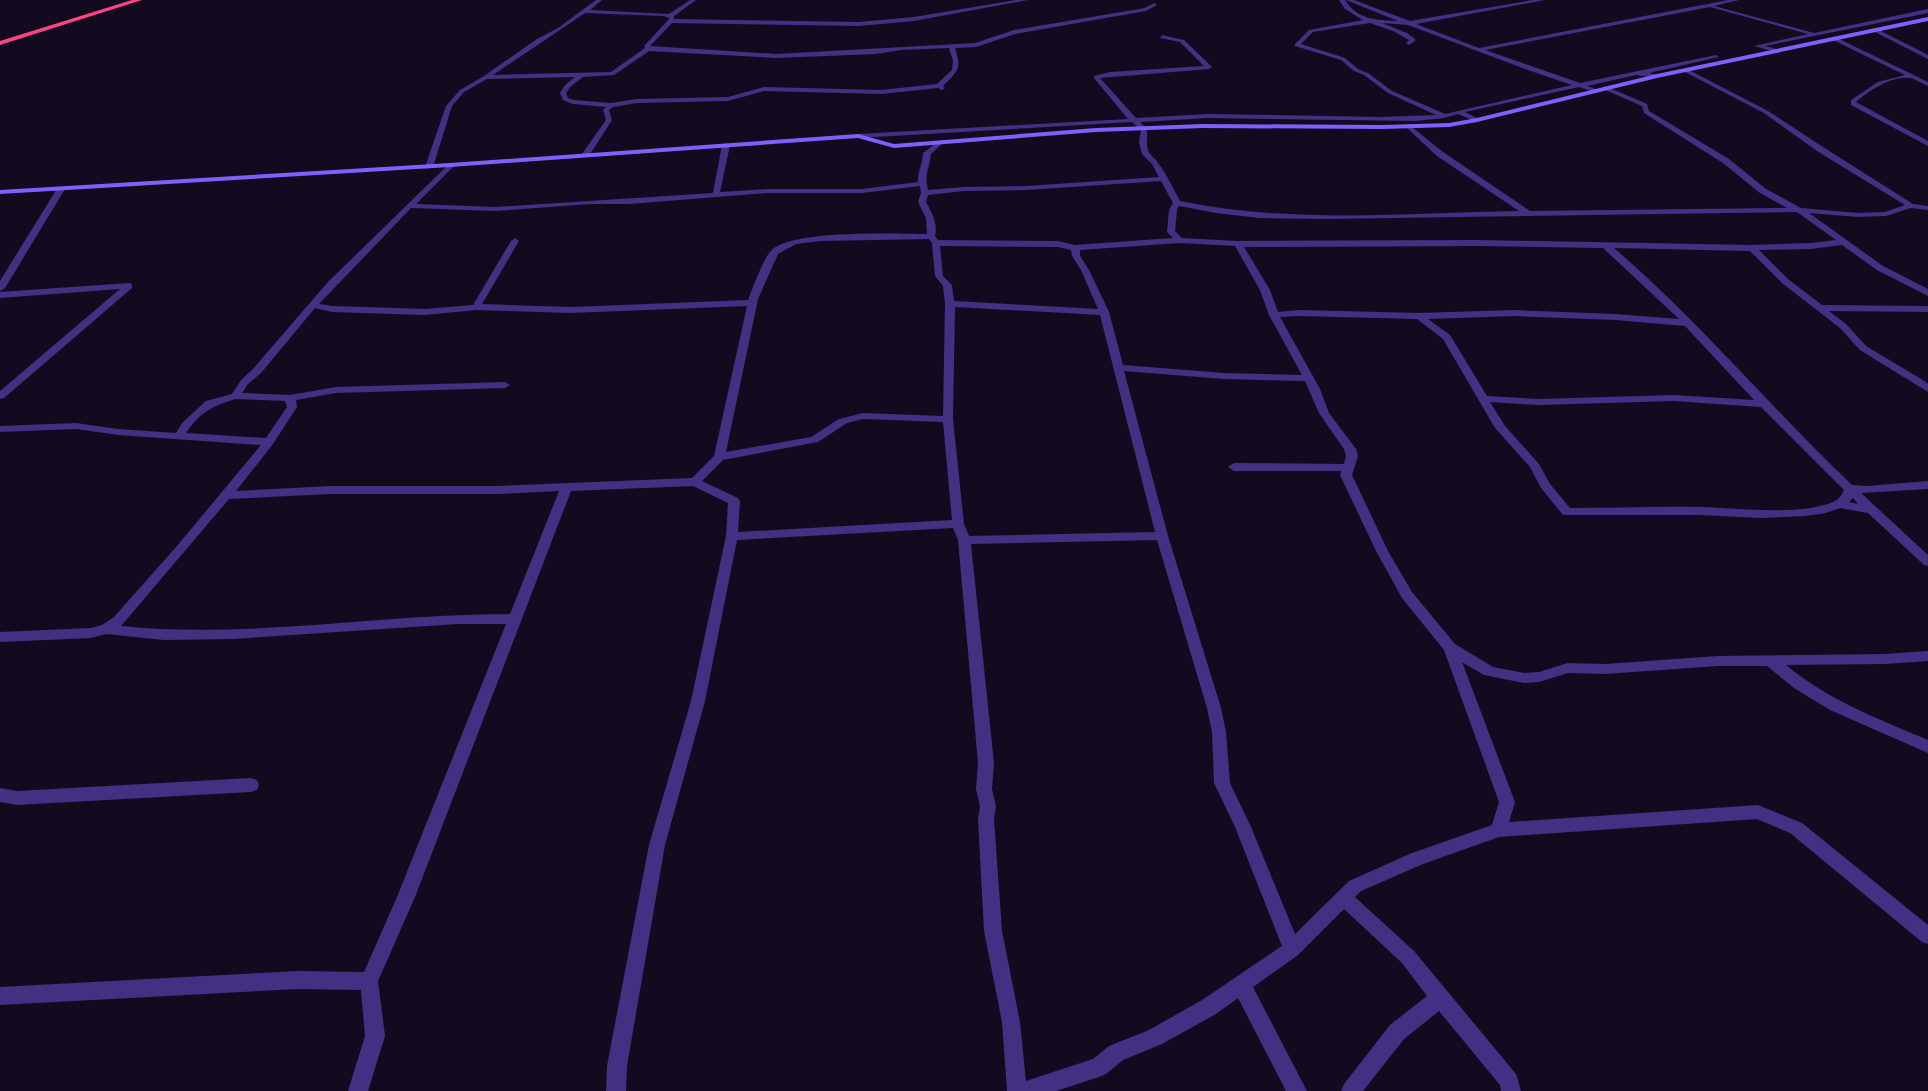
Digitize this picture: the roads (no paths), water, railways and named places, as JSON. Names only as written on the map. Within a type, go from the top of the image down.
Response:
[{"type":"highway","points":[[0,43],[139,0]]},
{"type":"street","points":[[429,167],[449,106],[462,91],[486,77],[599,0]]},
{"type":"street","points":[[648,49],[647,46],[651,38],[692,0]]},
{"type":"street","points":[[584,11],[671,18],[858,24],[906,20],[1025,0]]},
{"type":"street","points":[[486,77],[612,74],[648,49],[776,56],[976,45],[1014,32],[1146,9],[1154,5],[1145,0]]},
{"type":"street","points":[[1342,0],[1350,12],[1370,21],[1399,30],[1413,40],[1409,43]]},
{"type":"street","points":[[1350,0],[1579,86],[1597,90]]},
{"type":"street","points":[[1444,116],[1390,92],[1366,74],[1356,70],[1343,59],[1297,45],[1311,31],[1370,21],[1410,23],[1542,0]]},
{"type":"street","points":[[1480,49],[1736,0]]},
{"type":"street","points":[[1707,6],[1815,34]]},
{"type":"street","points":[[1779,51],[1757,46],[1928,11]]},
{"type":"street","points":[[858,136],[894,146],[1096,130],[1144,130],[1213,126],[1449,125],[1477,120],[1656,76],[1928,19]]},
{"type":"street","points":[[1875,30],[1928,57]]},
{"type":"street","points":[[1162,37],[1182,41],[1209,68],[1096,76],[1128,115],[1144,130],[1143,142],[1146,154],[1155,163],[1177,203],[1216,211],[1275,217],[1799,210],[1858,215],[1886,214],[1911,206],[1928,208]]},
{"type":"street","points":[[1835,39],[1928,84]]},
{"type":"street","points":[[580,76],[567,86],[563,93],[565,99],[573,102],[611,105],[637,101],[728,99],[764,89],[881,92],[941,86],[955,70],[956,61],[951,45]]},
{"type":"street","points":[[0,192],[429,167],[586,154],[858,136],[1208,116],[1416,119],[1444,116],[1716,57]]},
{"type":"street","points":[[1687,71],[1766,112],[1820,150],[1875,182],[1911,206]]},
{"type":"street","points":[[1636,73],[1656,76]]},
{"type":"street","points":[[1911,76],[1885,81],[1869,88],[1853,101],[1853,104],[1928,144]]},
{"type":"street","points":[[1606,88],[1645,105],[1646,112],[1726,161],[1739,173],[1779,201],[1799,210],[1880,268],[1928,293]]},
{"type":"street","points":[[586,154],[609,120],[606,110],[611,105]]},
{"type":"street","points":[[1458,112],[1477,120]]},
{"type":"street","points":[[1408,126],[1440,154],[1527,213]]},
{"type":"street","points":[[940,142],[927,152],[926,165],[921,177],[923,188],[922,202],[934,228],[939,276],[947,285],[950,304],[948,419],[958,524],[964,540],[986,763],[984,789],[988,806],[986,820],[993,931],[1011,1022],[1017,1091]]},
{"type":"street","points":[[718,195],[716,192],[719,171],[726,145]]},
{"type":"street","points":[[236,396],[246,379],[257,371],[312,305],[450,165]]},
{"type":"street","points":[[411,206],[495,209],[768,191],[1027,188],[1163,179]]},
{"type":"street","points":[[0,288],[62,189]]},
{"type":"street","points":[[1177,203],[1173,210],[1171,232],[1180,240]]},
{"type":"street","points":[[695,482],[720,457],[752,303],[774,252],[794,242],[828,237],[1058,244],[1075,248],[1180,240],[1238,244],[1362,245],[1478,243],[1752,248],[1810,246],[1843,242]]},
{"type":"street","points":[[476,307],[515,241]]},
{"type":"street","points":[[1238,244],[1265,290],[1274,314],[1307,378],[1315,389],[1324,413],[1350,449],[1352,456],[1346,475],[1382,551],[1407,595],[1450,648],[1507,802],[1498,830]]},
{"type":"street","points":[[1606,246],[1633,268],[1871,510],[1928,562]]},
{"type":"street","points":[[1075,248],[1076,256],[1085,270],[1104,312],[1162,536],[1216,716],[1220,732],[1222,783],[1292,949]]},
{"type":"street","points":[[1752,248],[1785,281],[1843,326],[1863,348],[1928,389]]},
{"type":"street","points":[[0,296],[129,286],[0,396]]},
{"type":"street","points":[[312,305],[332,309],[381,309],[400,312],[449,311],[476,307],[571,310],[640,309],[752,303]]},
{"type":"street","points":[[950,304],[1104,312]]},
{"type":"street","points":[[1822,308],[1928,309]]},
{"type":"street","points":[[1274,314],[1419,316],[1514,313],[1615,316],[1688,324]]},
{"type":"street","points":[[1419,316],[1448,337],[1486,399],[1500,428],[1535,466],[1546,485],[1567,512],[1700,511],[1762,514],[1806,512],[1826,509],[1839,504],[1848,496],[1850,488]]},
{"type":"street","points":[[1120,368],[1224,376],[1307,378]]},
{"type":"street","points":[[179,436],[186,425],[210,403],[236,396],[290,398],[336,390],[505,385]]},
{"type":"street","points":[[106,629],[129,610],[269,442],[292,407],[290,398]]},
{"type":"street","points":[[1486,399],[1538,402],[1674,398],[1765,404]]},
{"type":"street","points":[[720,457],[814,440],[844,421],[863,416],[948,419]]},
{"type":"street","points":[[0,430],[76,426],[118,432],[269,442]]},
{"type":"street","points":[[1234,467],[1349,468]]},
{"type":"street","points":[[226,495],[330,490],[498,490],[695,482],[734,501],[732,536],[698,701],[657,845],[617,1066],[616,1091]]},
{"type":"street","points":[[1850,488],[1866,490],[1928,485]]},
{"type":"street","points":[[358,1091],[375,1036],[369,981],[406,897],[567,487]]},
{"type":"street","points":[[1839,504],[1871,510]]},
{"type":"street","points":[[732,536],[958,524]]},
{"type":"street","points":[[964,540],[1162,536]]},
{"type":"street","points":[[0,637],[91,633],[106,629],[164,635],[233,634],[458,619],[515,619]]},
{"type":"street","points":[[1450,648],[1489,671],[1524,678],[1539,677],[1568,668],[1605,669],[1677,662],[1885,659],[1928,656]]},
{"type":"street","points":[[1770,660],[1800,684],[1835,706],[1928,747]]},
{"type":"street","points":[[0,795],[17,798],[251,785]]},
{"type":"street","points":[[1026,1091],[1099,1067],[1116,1052],[1155,1037],[1209,1007],[1292,949],[1355,886],[1418,858],[1498,830],[1758,812],[1796,828],[1928,936]]},
{"type":"street","points":[[1344,898],[1408,957],[1509,1081],[1511,1091]]},
{"type":"street","points":[[0,996],[298,980],[369,981]]},
{"type":"street","points":[[1241,984],[1297,1091]]},
{"type":"street","points":[[1351,1091],[1397,1032],[1440,998]]}]
